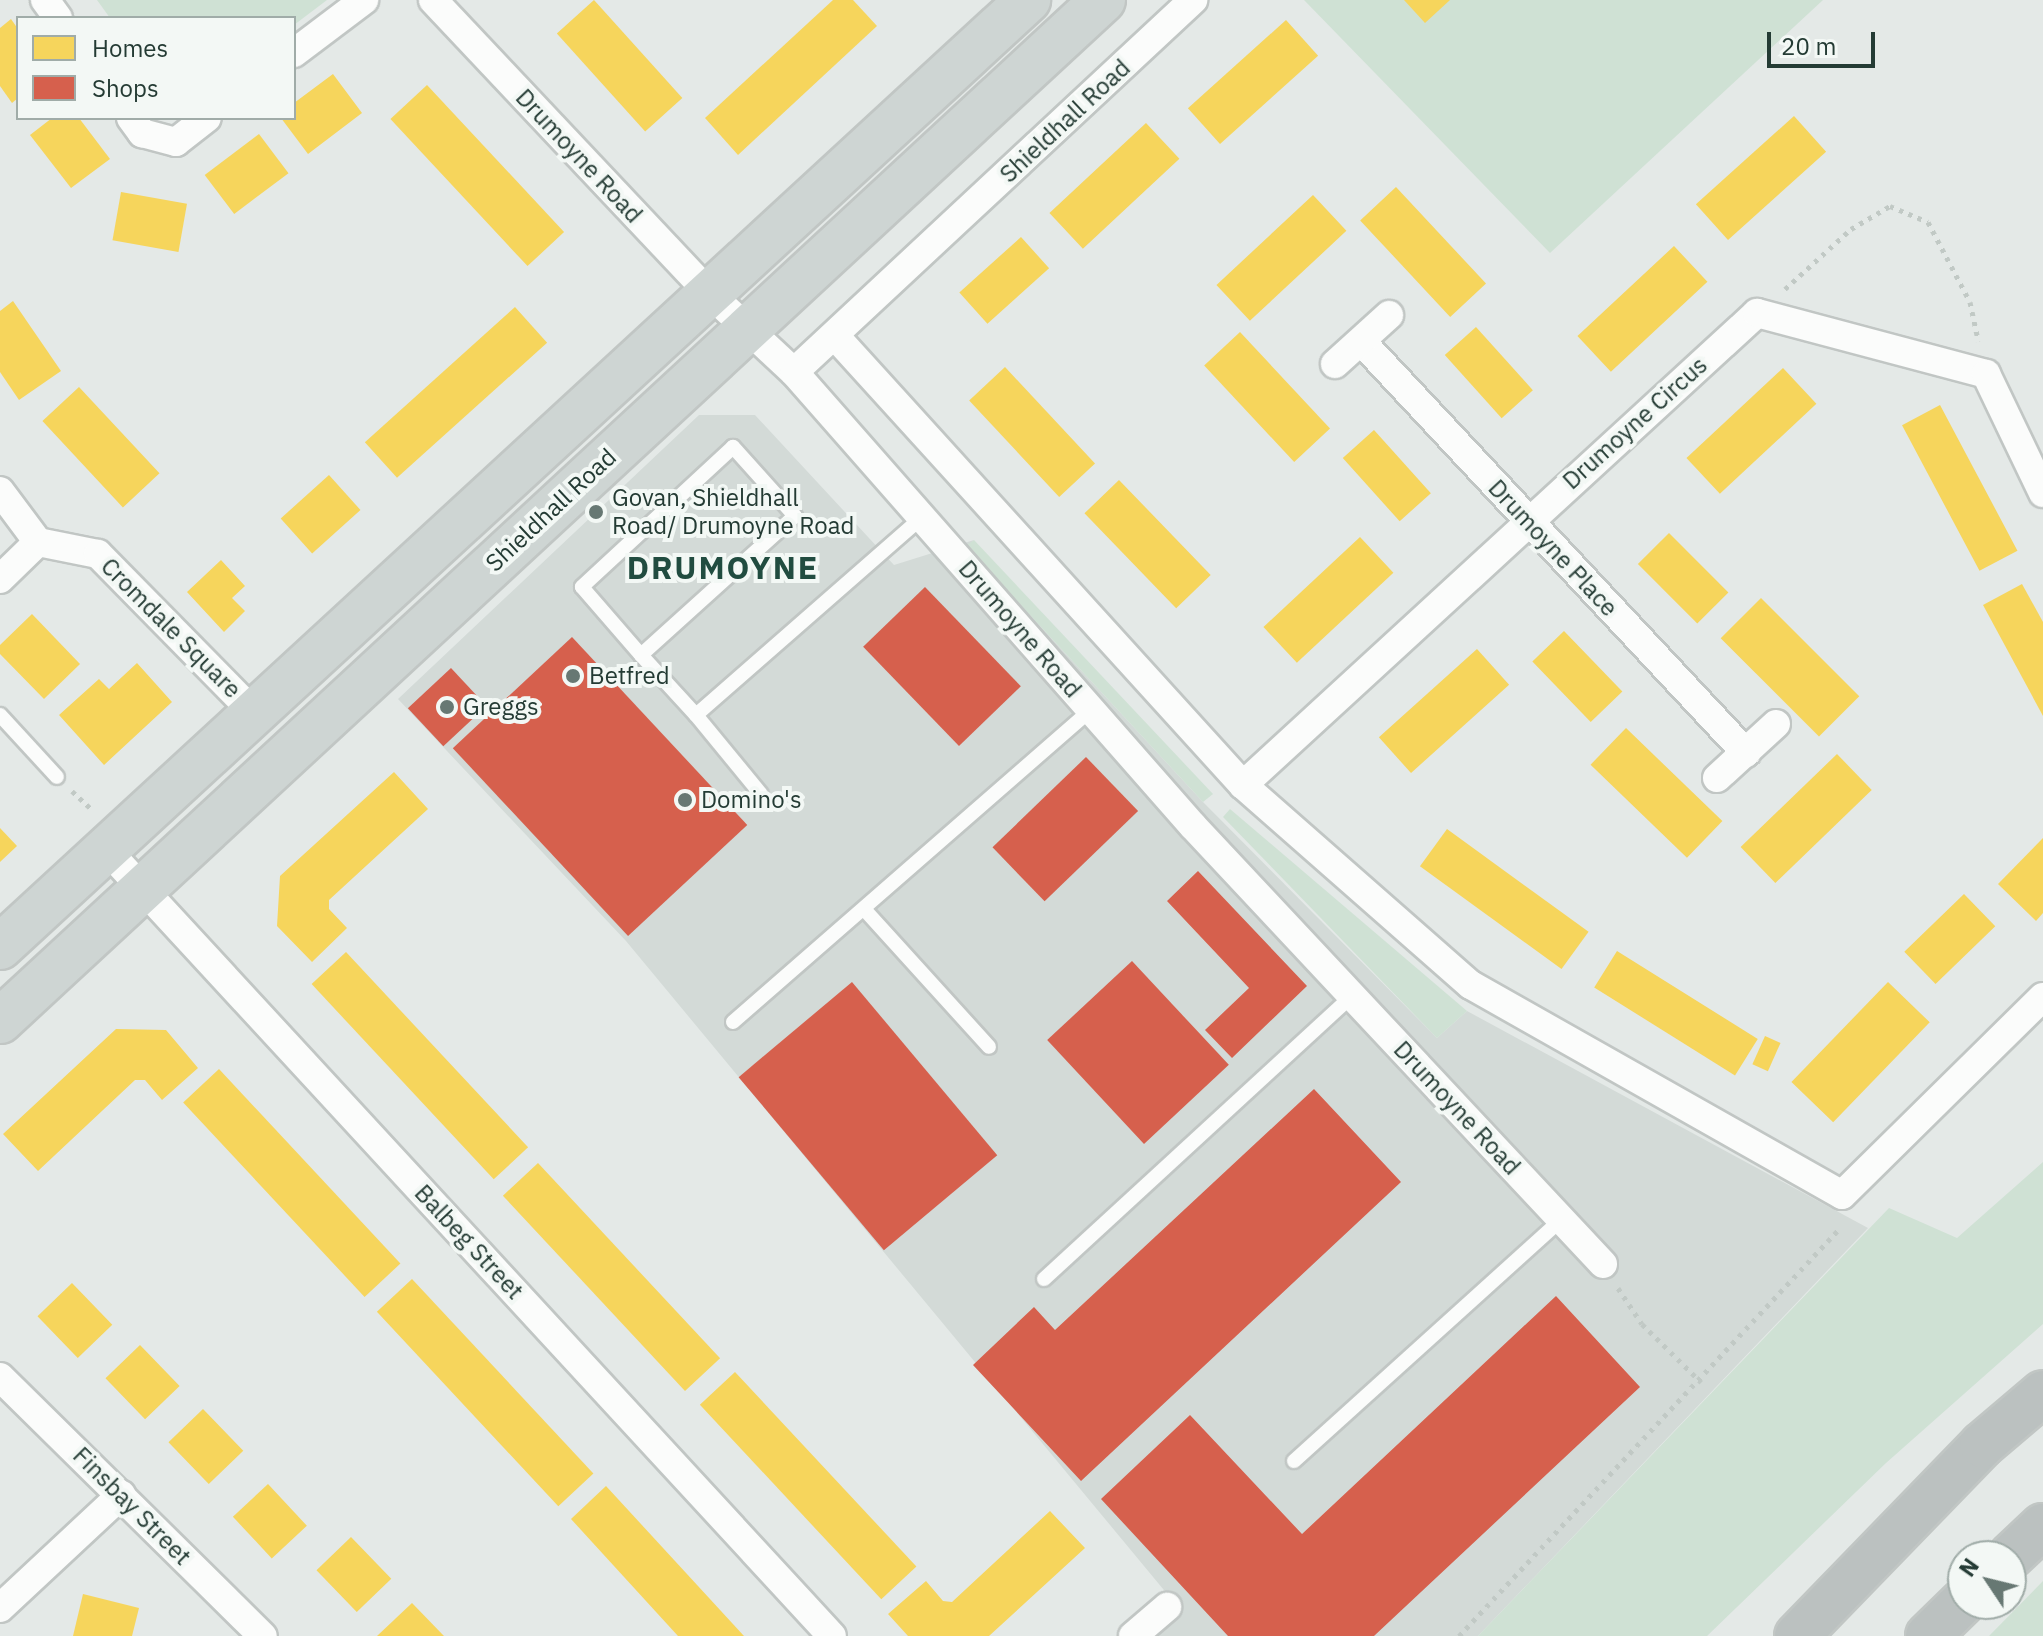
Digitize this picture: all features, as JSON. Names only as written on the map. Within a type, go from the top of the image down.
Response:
[{"type":"highway","points":[[1797,1636],[1982,1445],[2043,1393]]},
{"type":"highway","points":[[2027,1541],[2043,1526]]},
{"type":"highway","points":[[1928,1636],[1947,1618]]},
{"type":"main road","name":"Shieldhall Road","points":[[0,1021],[745,327],[1103,0]]},
{"type":"main road","points":[[0,947],[1013,5]]},
{"type":"street","points":[[296,51],[364,0]]},
{"type":"street","name":"Drumoyne Road","points":[[433,0],[707,291],[794,372],[1091,710],[1352,996],[1603,1264]]},
{"type":"street","name":"Shieldhall Road","points":[[794,372],[836,337],[1193,0]]},
{"type":"street","points":[[132,120],[142,133],[176,142],[204,120]]},
{"type":"street","points":[[1757,313],[1986,374],[2043,493]]},
{"type":"street","name":"Drumoyne Circus","points":[[1243,785],[1757,313]]},
{"type":"street","points":[[1335,364],[1389,315]]},
{"type":"street","points":[[836,337],[1243,785],[1471,985],[1842,1195],[2043,997]]},
{"type":"street","name":"Drumoyne Place","points":[[1361,341],[1746,753]]},
{"type":"street","points":[[0,491],[38,542],[0,579]]},
{"type":"street","name":"Cromdale Square","points":[[38,542],[98,554],[114,565],[253,712]]},
{"type":"street","points":[[1717,778],[1776,724]]},
{"type":"street","name":"Balbeg Street","points":[[105,848],[832,1636]]},
{"type":"street","name":"Finsbay Street","points":[[0,1377],[263,1636]]},
{"type":"street","points":[[0,1608],[121,1495]]},
{"type":"street","points":[[1133,1636],[1167,1607]]},
{"type":"lane","points":[[641,655],[795,516],[733,447],[582,587],[641,655],[696,715],[761,794]]},
{"type":"lane","points":[[696,715],[922,517]]},
{"type":"lane","points":[[733,1022],[1091,710]]},
{"type":"lane","points":[[0,715],[57,777]]},
{"type":"lane","points":[[864,909],[989,1047]]},
{"type":"lane","points":[[1044,1279],[1352,996]]},
{"type":"lane","points":[[1294,1461],[1561,1220]]},
{"type":"path","points":[[1757,313],[1851,229],[1890,206],[1928,222],[1970,302],[1986,374]]},
{"type":"path","points":[[1459,1636],[1701,1382],[1842,1225],[1842,1195]]},
{"type":"path","points":[[1603,1264],[1642,1324],[1701,1382]]},
{"type":"shaded area","points":[[699,415],[755,415],[894,565],[974,540],[967,547],[1203,802],[1437,1038],[1467,1011],[1868,1228],[1478,1636],[1136,1636],[1173,1601],[626,941],[398,699]]},
{"type":"green space","points":[[97,0],[327,0],[296,23],[296,16],[109,16]]},
{"type":"green space","points":[[1304,0],[1823,0],[1550,253]]},
{"type":"green space","points":[[974,540],[1213,794],[1203,802],[966,546]]},
{"type":"green space","points":[[1230,809],[1467,1011],[1437,1038],[1223,817]]},
{"type":"green space","points":[[2043,1162],[2043,1324],[1886,1463],[1707,1636],[1478,1636],[1889,1208],[1957,1238]]},
{"type":"green space","points":[[2043,1581],[2043,1636],[1989,1636],[2005,1620],[2027,1620],[2027,1597]]},
{"type":"building: Homes","points":[[594,0],[682,98],[645,132],[557,33]]},
{"type":"building: Homes","points":[[833,0],[853,0],[877,26],[738,155],[705,118]]},
{"type":"building: Homes","points":[[1404,0],[1450,0],[1425,23]]},
{"type":"building: Homes","points":[[11,19],[16,26],[16,100],[12,103],[0,86],[0,28]]},
{"type":"building: Homes","points":[[1286,20],[1318,56],[1220,144],[1188,108]]},
{"type":"building: Homes","points":[[333,74],[362,113],[308,154],[282,120],[296,120],[296,102]]},
{"type":"building: Homes","points":[[427,85],[564,232],[528,266],[390,119]]},
{"type":"building: Homes","points":[[1794,116],[1826,152],[1728,240],[1696,204]]},
{"type":"building: Homes","points":[[49,120],[81,120],[110,159],[71,188],[30,135]]},
{"type":"building: Homes","points":[[1146,123],[1179,159],[1083,249],[1049,213]]},
{"type":"building: Homes","points":[[259,134],[288,173],[234,214],[205,175]]},
{"type":"building: Homes","points":[[1396,187],[1486,284],[1450,317],[1360,220]]},
{"type":"building: Homes","points":[[121,192],[187,204],[178,252],[112,240]]},
{"type":"building: Homes","points":[[1313,195],[1346,231],[1250,321],[1216,285]]},
{"type":"building: Homes","points":[[1021,237],[1049,268],[987,324],[959,293]]},
{"type":"building: Homes","points":[[1674,246],[1707,282],[1611,372],[1577,336]]},
{"type":"building: Homes","points":[[13,301],[61,371],[19,400],[0,372],[0,311]]},
{"type":"building: Homes","points":[[515,307],[547,343],[397,478],[365,442]]},
{"type":"building: Homes","points":[[1476,327],[1533,390],[1502,418],[1445,355]]},
{"type":"building: Homes","points":[[1240,332],[1330,429],[1294,462],[1204,365]]},
{"type":"building: Homes","points":[[1005,367],[1095,464],[1059,497],[969,400]]},
{"type":"building: Homes","points":[[1783,368],[1816,404],[1720,494],[1686,458]]},
{"type":"building: Homes","points":[[79,387],[159,473],[123,507],[42,421]]},
{"type":"building: Homes","points":[[1940,405],[2017,551],[1979,571],[1902,425]]},
{"type":"building: Homes","points":[[1374,430],[1431,493],[1400,521],[1343,458]]},
{"type":"building: Homes","points":[[329,475],[360,510],[312,553],[281,518]]},
{"type":"building: Homes","points":[[1119,480],[1211,575],[1176,608],[1084,513]]},
{"type":"building: Homes","points":[[1669,533],[1728,592],[1697,624],[1638,564]]},
{"type":"building: Homes","points":[[1360,537],[1393,573],[1297,663],[1263,627]]},
{"type":"building: Homes","points":[[221,560],[245,586],[232,598],[245,611],[224,632],[187,592]]},
{"type":"building: Homes","points":[[2022,584],[2043,622],[2043,716],[1983,605]]},
{"type":"building: Homes","points":[[1761,598],[1859,696],[1819,737],[1721,638]]},
{"type":"building: Homes","points":[[32,614],[80,664],[44,699],[0,654],[0,645]]},
{"type":"building: Homes","points":[[1564,631],[1622,691],[1591,722],[1532,662]]},
{"type":"building: Homes","points":[[1477,649],[1509,685],[1411,773],[1379,737]]},
{"type":"building: Homes","points":[[137,663],[172,702],[104,765],[59,715],[99,679],[109,689]]},
{"type":"building: Homes","points":[[1626,728],[1722,821],[1687,858],[1591,765]]},
{"type":"building: Homes","points":[[1837,754],[1872,790],[1775,883],[1741,847]]},
{"type":"building: Homes","points":[[394,772],[428,809],[329,900],[329,909],[347,928],[312,962],[277,926],[280,876]]},
{"type":"building: Homes","points":[[0,828],[17,846],[0,862]]},
{"type":"building: Homes","points":[[1447,829],[1589,932],[1562,969],[1420,866]]},
{"type":"building: Homes","points":[[2043,838],[2043,913],[2036,921],[1998,884]]},
{"type":"building: Homes","points":[[1964,894],[1995,926],[1936,984],[1904,952]]},
{"type":"building: Homes","points":[[1617,951],[1758,1039],[1735,1075],[1594,987]]},
{"type":"building: Homes","points":[[346,952],[528,1147],[494,1179],[312,984]]},
{"type":"building: Homes","points":[[1888,982],[1930,1022],[1833,1122],[1791,1082]]},
{"type":"building: Homes","points":[[116,1029],[166,1030],[198,1068],[162,1100],[145,1080],[135,1080],[38,1171],[3,1134]]},
{"type":"building: Homes","points":[[1765,1036],[1781,1043],[1768,1071],[1752,1064]]},
{"type":"building: Homes","points":[[219,1069],[400,1264],[365,1297],[183,1102]]},
{"type":"building: Homes","points":[[538,1163],[720,1358],[685,1391],[503,1196]]},
{"type":"building: Homes","points":[[412,1279],[593,1474],[558,1506],[377,1312]]},
{"type":"building: Homes","points":[[72,1283],[112,1325],[78,1358],[37,1316]]},
{"type":"building: Homes","points":[[140,1345],[180,1386],[145,1419],[105,1378]]},
{"type":"building: Homes","points":[[735,1372],[916,1567],[881,1599],[700,1405]]},
{"type":"building: Homes","points":[[203,1409],[243,1451],[209,1484],[168,1442]]},
{"type":"building: Homes","points":[[268,1484],[307,1526],[272,1558],[233,1517]]},
{"type":"building: Homes","points":[[606,1486],[744,1636],[678,1636],[571,1519]]},
{"type":"building: Homes","points":[[1050,1511],[1085,1548],[989,1636],[908,1636],[888,1614],[926,1581],[943,1601],[952,1602]]},
{"type":"building: Homes","points":[[351,1537],[391,1579],[357,1612],[316,1570]]},
{"type":"building: Homes","points":[[83,1594],[139,1608],[132,1636],[73,1636]]},
{"type":"building: Homes","points":[[412,1603],[444,1636],[377,1636]]},
{"type":"building: Shops","points":[[925,587],[1021,686],[959,746],[863,647]]},
{"type":"building: Shops","points":[[572,637],[747,825],[628,936],[453,748]]},
{"type":"building: Shops","name":"Greggs","points":[[451,668],[486,706],[443,746],[408,708]]},
{"type":"building: Shops","points":[[1086,757],[1138,811],[1045,901],[992,847]]},
{"type":"building: Shops","points":[[1198,871],[1307,986],[1232,1058],[1205,1030],[1249,988],[1167,901]]},
{"type":"building: Shops","points":[[1132,961],[1229,1065],[1144,1144],[1047,1040]]},
{"type":"building: Shops","points":[[852,982],[997,1155],[884,1250],[739,1077]]},
{"type":"building: Shops","points":[[1314,1089],[1401,1182],[1081,1481],[973,1365],[1034,1307],[1055,1330]]},
{"type":"building: Shops","points":[[1556,1296],[1640,1387],[1374,1636],[1228,1636],[1101,1499],[1190,1415],[1302,1534]]},
{"type":"place","name":"Govan, Shieldhall Road/ Drumoyne Road","points":[[596,512]]},
{"type":"place","name":"Betfred","points":[[573,676]]},
{"type":"place","name":"Greggs","points":[[447,707]]},
{"type":"place","name":"Domino's","points":[[685,800]]},
{"type":"district","name":"DRUMOYNE","points":[[723,567]]}]
